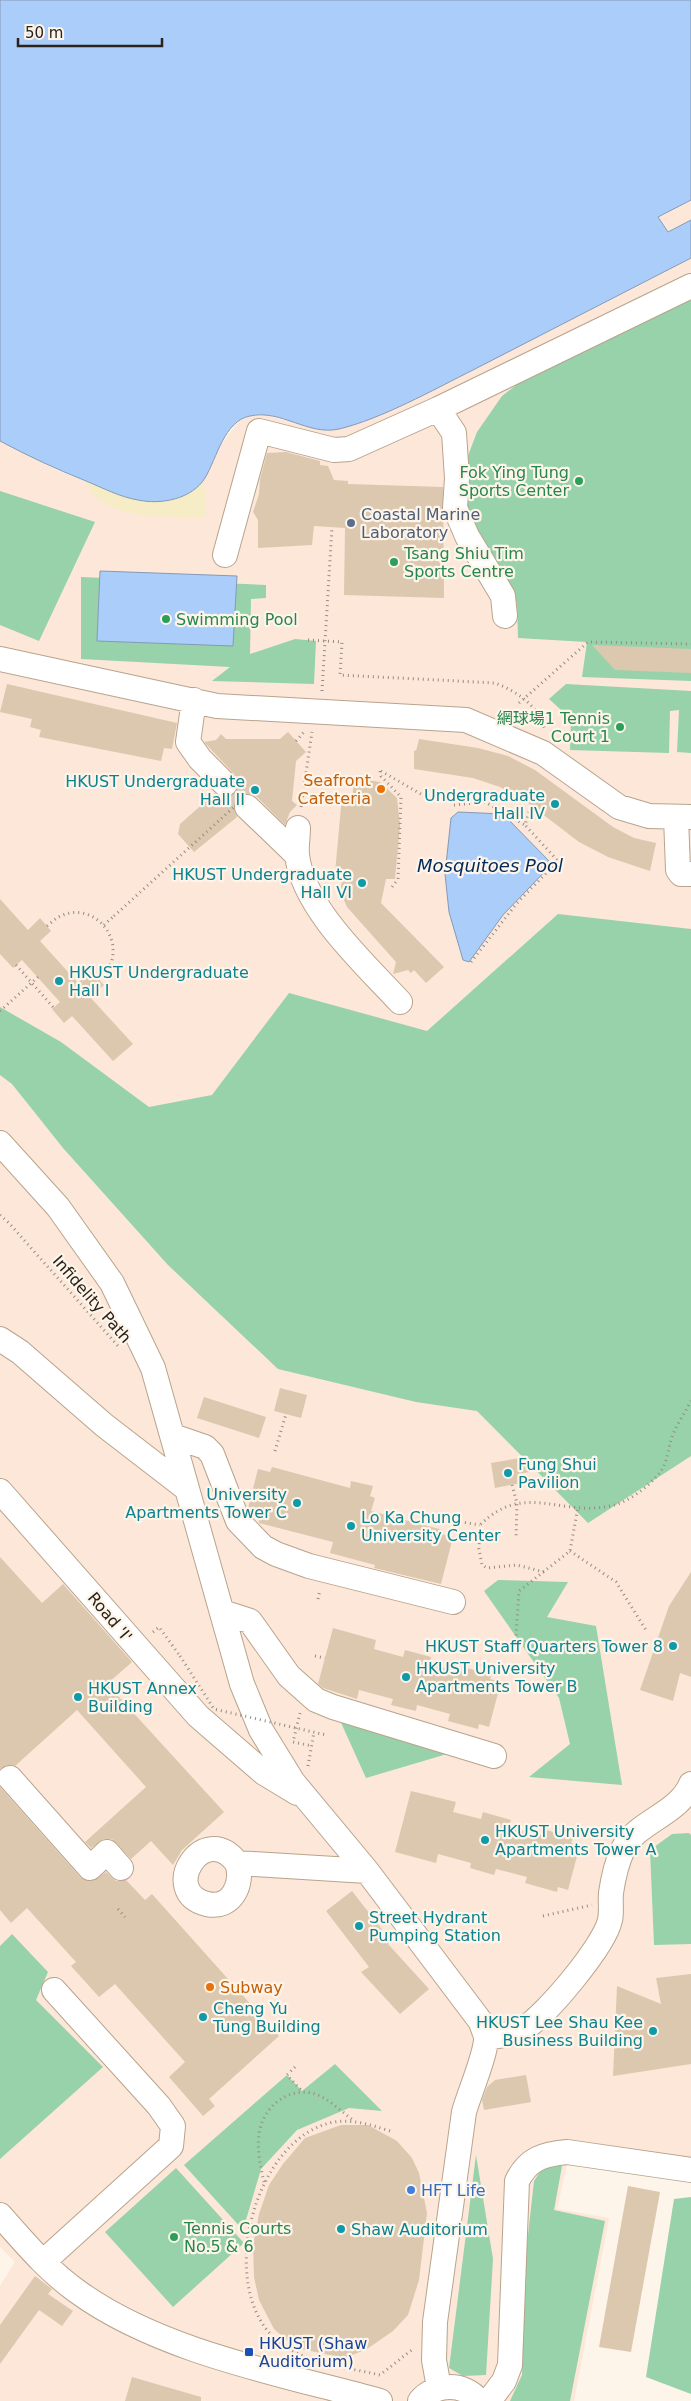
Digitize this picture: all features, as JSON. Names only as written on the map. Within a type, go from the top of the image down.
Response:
[{"type":"street","points":[[225,555],[260,431],[334,450],[349,449],[438,409],[691,286]]},
{"type":"street","points":[[438,409],[454,433],[457,478],[454,508],[467,536],[503,596],[504,616]]},
{"type":"street","points":[[0,659],[217,706],[466,720],[543,753],[619,807],[648,816],[683,817],[678,870],[681,874],[691,874]]},
{"type":"street","points":[[194,700],[188,742],[200,759],[225,784]]},
{"type":"street","points":[[246,802],[297,856]]},
{"type":"street","points":[[298,828],[297,856],[315,904],[338,933],[400,1002]]},
{"type":"street","points":[[0,1143],[58,1207],[112,1283],[153,1368],[242,1684],[261,1730],[293,1782],[306,1799],[380,1880],[481,2022],[486,2038],[483,2057],[469,2092],[464,2112],[435,2322],[434,2360],[421,2397]]},
{"type":"street","points":[[0,1339],[20,1352],[104,1426],[187,1489]]},
{"type":"street","points":[[173,1436],[205,1447],[212,1454],[238,1521],[263,1547],[276,1554],[309,1566],[452,1602]]},
{"type":"street","name":"Road 'I'","points":[[0,1491],[192,1709],[264,1773],[306,1799]]},
{"type":"street","points":[[222,1612],[250,1621],[289,1676],[316,1700],[333,1707],[494,1756]]},
{"type":"street","points":[[224,1738],[236,1740],[246,1738],[261,1730]]},
{"type":"street","points":[[10,1778],[90,1868],[107,1852],[121,1868]]},
{"type":"street","points":[[486,2038],[504,2036],[523,2029],[559,1996],[599,1943],[610,1921],[611,1901],[624,1848],[639,1831],[677,1802],[691,1784]]},
{"type":"street","points":[[237,1864],[380,1880]]},
{"type":"street","points":[[43,2262],[171,2146],[173,2126],[159,2106],[112,2066],[54,1990]]},
{"type":"street","points":[[489,2401],[504,2381],[510,2364],[517,2181],[522,2170],[533,2159],[551,2153],[567,2152],[691,2170]]},
{"type":"street","points":[[0,2215],[43,2262],[78,2292],[123,2318],[192,2348],[380,2401]]},
{"type":"street","points":[[421,2397],[454,2387],[466,2390],[479,2401]]},
{"type":"path","points":[[322,686],[332,527]]},
{"type":"path","points":[[308,640],[342,642],[340,674],[495,683],[515,690],[525,698],[543,722],[553,761]]},
{"type":"path","points":[[519,703],[588,642],[691,644]]},
{"type":"path","points":[[298,828],[314,711]]},
{"type":"path","points":[[392,887],[398,879],[401,797],[381,776],[380,771],[426,797]]},
{"type":"path","points":[[104,925],[246,802]]},
{"type":"path","points":[[454,805],[485,802],[525,825],[558,861],[517,903],[471,962]]},
{"type":"path","points":[[525,825],[531,806]]},
{"type":"path","points":[[47,926],[62,915],[76,912],[92,916],[104,925],[113,943],[112,960],[99,980]]},
{"type":"path","points":[[16,965],[54,1007]]},
{"type":"path","points":[[0,1011],[38,977]]},
{"type":"path","name":"Infidelity Path","points":[[0,1216],[9,1223],[120,1349]]},
{"type":"path","points":[[544,1572],[517,1565],[487,1568],[482,1565],[479,1549],[480,1525],[500,1509],[524,1501],[578,1507],[610,1506],[633,1497],[658,1475],[668,1459],[672,1435],[691,1401]]},
{"type":"path","points":[[275,1451],[286,1414]]},
{"type":"path","points":[[512,1485],[517,1504],[516,1539]]},
{"type":"path","points":[[510,1649],[516,1636],[519,1591],[570,1550],[578,1507]]},
{"type":"path","points":[[455,1520],[480,1525]]},
{"type":"path","points":[[570,1550],[616,1582],[646,1630]]},
{"type":"path","points":[[180,1656],[214,1709],[326,1735]]},
{"type":"path","points":[[315,1656],[325,1658]]},
{"type":"path","points":[[301,1708],[293,1742],[312,1746]]},
{"type":"path","points":[[307,1770],[314,1732]]},
{"type":"path","points":[[543,1916],[611,1901]]},
{"type":"path","points":[[118,1909],[126,1917]]},
{"type":"path","points":[[295,2068],[287,2074],[302,2091],[319,2096],[353,2120],[390,2131]]},
{"type":"path","points":[[264,2183],[259,2158],[260,2129],[267,2112],[282,2097],[302,2091]]},
{"type":"path","points":[[353,2120],[332,2123],[308,2133],[285,2154],[264,2183],[252,2212],[247,2243],[246,2267],[251,2300],[261,2323],[277,2341],[297,2355],[380,2375],[412,2351],[414,2343]]},
{"type":"shaded area","points":[[691,200],[691,220],[668,232],[658,217]]},
{"type":"shaded area","points":[[691,258],[691,2181],[567,2164],[557,2209],[609,2218],[574,2401],[0,2401],[0,2286],[15,2262],[0,2247],[0,441],[54,469],[112,492],[217,451],[237,423],[249,416],[264,415],[283,420],[353,425],[423,395]]},
{"type":"green space","name":"Fok Ying Tung Sports Center","points":[[691,298],[691,681],[582,677],[587,642],[518,638],[517,603],[475,538],[467,508],[466,461],[477,432],[502,396],[528,376]]},
{"type":"green space","points":[[0,491],[95,522],[39,641],[0,625]]},
{"type":"green space","name":"Swimming Pool","points":[[81,577],[266,585],[266,598],[251,599],[250,654],[295,639],[316,641],[314,684],[212,681],[230,667],[81,659]]},
{"type":"green space","name":"網球場1 Tennis Court 1","points":[[566,684],[691,691],[691,753],[677,752],[679,710],[670,711],[669,753],[570,750],[571,719],[549,699]]},
{"type":"green space","points":[[558,914],[691,929],[691,1456],[588,1523],[477,1411],[416,1402],[278,1369],[168,1265],[63,1148],[12,1084],[0,1075],[0,1007],[61,1042],[149,1107],[212,1095],[289,993],[427,1031]]},
{"type":"green space","points":[[498,1580],[568,1582],[547,1617],[596,1626],[622,1785],[529,1777],[570,1744],[559,1698],[484,1591]]},
{"type":"green space","points":[[338,1716],[387,1717],[447,1754],[366,1778]]},
{"type":"green space","points":[[689,1833],[691,1835],[691,1944],[654,1945],[650,1850],[672,1834]]},
{"type":"green space","points":[[12,1934],[48,1972],[36,2000],[103,2067],[0,2159],[0,1946]]},
{"type":"green space","points":[[335,2064],[382,2111],[349,2108],[297,2130],[261,2169],[243,2230],[184,2165],[287,2075],[302,2091]]},
{"type":"green space","points":[[476,2155],[493,2259],[486,2375],[463,2376],[449,2368]]},
{"type":"green space","points":[[550,2166],[562,2166],[554,2210],[605,2221],[570,2401],[510,2401],[522,2375],[526,2253],[534,2181],[540,2172]]},
{"type":"green space","name":"Tennis Courts No.5 & 6","points":[[176,2168],[244,2243],[173,2307],[105,2232]]},
{"type":"green space","points":[[691,2197],[691,2394],[646,2377],[674,2199]]},
{"type":"sand","points":[[204,479],[206,517],[156,516],[121,510],[106,504],[93,494],[85,480],[131,498],[162,501],[176,498],[190,491]]},
{"type":"water","points":[[0,0],[691,0],[691,200],[658,217],[668,232],[691,220],[691,258],[424,395],[372,418],[339,429],[328,430],[316,429],[273,416],[250,416],[241,419],[222,441],[205,478],[184,496],[156,502],[131,499],[118,495],[53,467],[0,441]]},
{"type":"water","points":[[100,571],[237,576],[233,646],[97,641]]},
{"type":"water","name":"Mosquitoes Pool","points":[[458,812],[503,814],[552,864],[503,915],[469,962],[463,960],[449,912],[445,874],[451,818]]},
{"type":"building","name":"Tsang Shiu Tim Sports Centre","points":[[286,452],[320,461],[320,465],[328,466],[334,480],[348,481],[348,484],[443,487],[444,598],[344,595],[345,528],[314,526],[312,545],[258,548],[258,520],[253,512],[259,494],[260,479],[267,453]]},
{"type":"building","points":[[592,645],[691,649],[691,673],[615,670]]},
{"type":"building","points":[[7,684],[177,723],[172,749],[164,748],[161,761],[39,737],[41,730],[30,727],[32,719],[0,712]]},
{"type":"building","name":"HKUST Undergraduate Hall II","points":[[288,732],[306,752],[296,761],[292,801],[297,805],[290,812],[285,825],[257,797],[243,794],[237,798],[234,804],[237,817],[194,852],[178,834],[180,824],[215,793],[221,797],[228,797],[234,794],[238,787],[235,775],[204,742],[216,740],[221,734],[226,739],[280,739]]},
{"type":"building","name":"Undergraduate Hall IV","points":[[419,739],[478,748],[508,756],[535,770],[613,827],[634,838],[656,843],[650,871],[608,857],[579,842],[528,803],[500,787],[473,778],[414,769],[414,750],[416,751]]},
{"type":"building","name":"HKUST Undergraduate Hall VI","points":[[355,778],[380,782],[397,798],[400,825],[395,879],[386,879],[381,903],[444,967],[426,983],[414,970],[411,973],[408,970],[393,974],[396,962],[347,907],[340,891],[343,876],[335,873],[342,796],[352,796]]},
{"type":"building","name":"HKUST Undergraduate Hall I","points":[[0,899],[28,930],[40,918],[51,931],[40,941],[78,983],[91,971],[104,985],[90,997],[133,1044],[113,1061],[72,1016],[64,1023],[52,1009],[60,1002],[22,960],[13,968],[0,954]]},
{"type":"building","points":[[280,1388],[307,1395],[301,1418],[274,1411]]},
{"type":"building","points":[[204,1397],[266,1417],[259,1438],[197,1418]]},
{"type":"building","name":"Fung Shui Pavilion","points":[[526,1457],[529,1472],[519,1474],[521,1483],[495,1488],[491,1463]]},
{"type":"building","name":"Lo Ka Chung University Center","points":[[272,1467],[350,1488],[351,1481],[373,1486],[370,1496],[375,1498],[371,1511],[443,1530],[442,1534],[453,1537],[441,1584],[374,1568],[375,1565],[330,1553],[333,1542],[259,1523],[259,1518],[253,1517],[248,1508],[258,1469],[270,1472]]},
{"type":"building","points":[[0,1557],[42,1603],[63,1584],[132,1662],[107,1684],[224,1812],[182,1850],[173,1865],[151,1841],[131,1859],[112,1839],[104,1839],[91,1848],[85,1842],[146,1787],[77,1710],[15,1766],[7,1765],[0,1769]]},
{"type":"building","name":"HKUST Staff Quarters Tower 8","points":[[691,1572],[691,1677],[680,1673],[673,1701],[640,1690],[669,1606]]},
{"type":"building","name":"HKUST University Apartments Tower B","points":[[333,1628],[376,1640],[374,1649],[403,1657],[405,1650],[431,1657],[430,1664],[461,1672],[462,1667],[492,1674],[490,1679],[501,1682],[489,1727],[479,1724],[478,1729],[448,1721],[450,1714],[417,1705],[416,1711],[391,1705],[393,1699],[359,1690],[357,1699],[323,1688],[318,1684]]},
{"type":"building","name":"Cheng Yu Tung Building","points":[[0,1787],[80,1877],[93,1881],[106,1872],[116,1881],[126,1880],[145,1900],[152,1894],[279,2036],[209,2099],[215,2106],[203,2116],[169,2077],[185,2062],[115,1984],[99,1997],[71,1966],[76,1962],[27,1908],[11,1923],[0,1910]]},
{"type":"building","name":"HKUST University Apartments Tower A","points":[[411,1791],[456,1802],[453,1812],[481,1819],[483,1812],[511,1820],[509,1827],[541,1835],[542,1829],[573,1837],[571,1843],[580,1845],[568,1890],[558,1887],[557,1892],[525,1883],[527,1877],[496,1869],[494,1875],[470,1868],[471,1863],[438,1854],[436,1863],[395,1852]]},
{"type":"building","points":[[352,1891],[391,1941],[388,1944],[429,1989],[400,2014],[361,1972],[369,1967],[326,1911]]},
{"type":"building","name":"HKUST Lee Shau Kee Business Building","points":[[691,1974],[691,2064],[613,2076],[617,1986],[661,2004],[656,1978]]},
{"type":"building","points":[[526,2075],[531,2102],[484,2110],[482,2100],[487,2087],[495,2080]]},
{"type":"building","name":"Shaw Auditorium","points":[[341,2125],[368,2125],[397,2141],[412,2158],[419,2173],[427,2213],[419,2280],[408,2315],[393,2331],[367,2349],[345,2358],[296,2348],[274,2329],[259,2300],[254,2277],[253,2245],[259,2214],[269,2185],[283,2164],[305,2138]]},
{"type":"building","points":[[628,2186],[660,2192],[631,2352],[599,2347]]},
{"type":"building","points":[[35,2276],[52,2289],[48,2294],[73,2311],[62,2326],[39,2310],[0,2364],[0,2325]]},
{"type":"building","points":[[132,2377],[201,2397],[201,2401],[125,2401]]},
{"type":"tunnel","points":[[225,784],[247,807]]},
{"type":"place","name":"Fok Ying Tung Sports Center","points":[[579,481]]},
{"type":"place","name":"Coastal Marine Laboratory","points":[[351,523]]},
{"type":"place","name":"Tsang Shiu Tim Sports Centre","points":[[394,562]]},
{"type":"place","name":"Swimming Pool","points":[[166,619]]},
{"type":"place","name":"網球場1 Tennis Court 1","points":[[620,727]]},
{"type":"place","name":"Seafront Cafeteria","points":[[381,789]]},
{"type":"place","name":"HKUST Undergraduate Hall II","points":[[255,790]]},
{"type":"place","name":"Undergraduate Hall IV","points":[[555,804]]},
{"type":"place","name":"HKUST Undergraduate Hall VI","points":[[362,883]]},
{"type":"place","name":"HKUST Undergraduate Hall I","points":[[59,981]]},
{"type":"place","name":"Fung Shui Pavilion","points":[[508,1473]]},
{"type":"place","name":"University Apartments Tower C","points":[[297,1503]]},
{"type":"place","name":"Lo Ka Chung University Center","points":[[351,1526]]},
{"type":"place","name":"HKUST Staff Quarters Tower 8","points":[[673,1646]]},
{"type":"place","name":"HKUST University Apartments Tower B","points":[[406,1677]]},
{"type":"place","name":"HKUST Annex Building","points":[[78,1697]]},
{"type":"place","name":"HKUST University Apartments Tower A","points":[[485,1840]]},
{"type":"place","name":"Street Hydrant Pumping Station","points":[[359,1926]]},
{"type":"place","name":"Subway","points":[[210,1987]]},
{"type":"place","name":"Cheng Yu Tung Building","points":[[203,2017]]},
{"type":"place","name":"HKUST Lee Shau Kee Business Building","points":[[653,2031]]},
{"type":"place","name":"HFT Life","points":[[411,2190]]},
{"type":"place","name":"Shaw Auditorium","points":[[341,2229]]},
{"type":"place","name":"Tennis Courts No.5 & 6","points":[[174,2237]]},
{"type":"place","name":"HKUST (Shaw Auditorium)","points":[[249,2352]]}]
